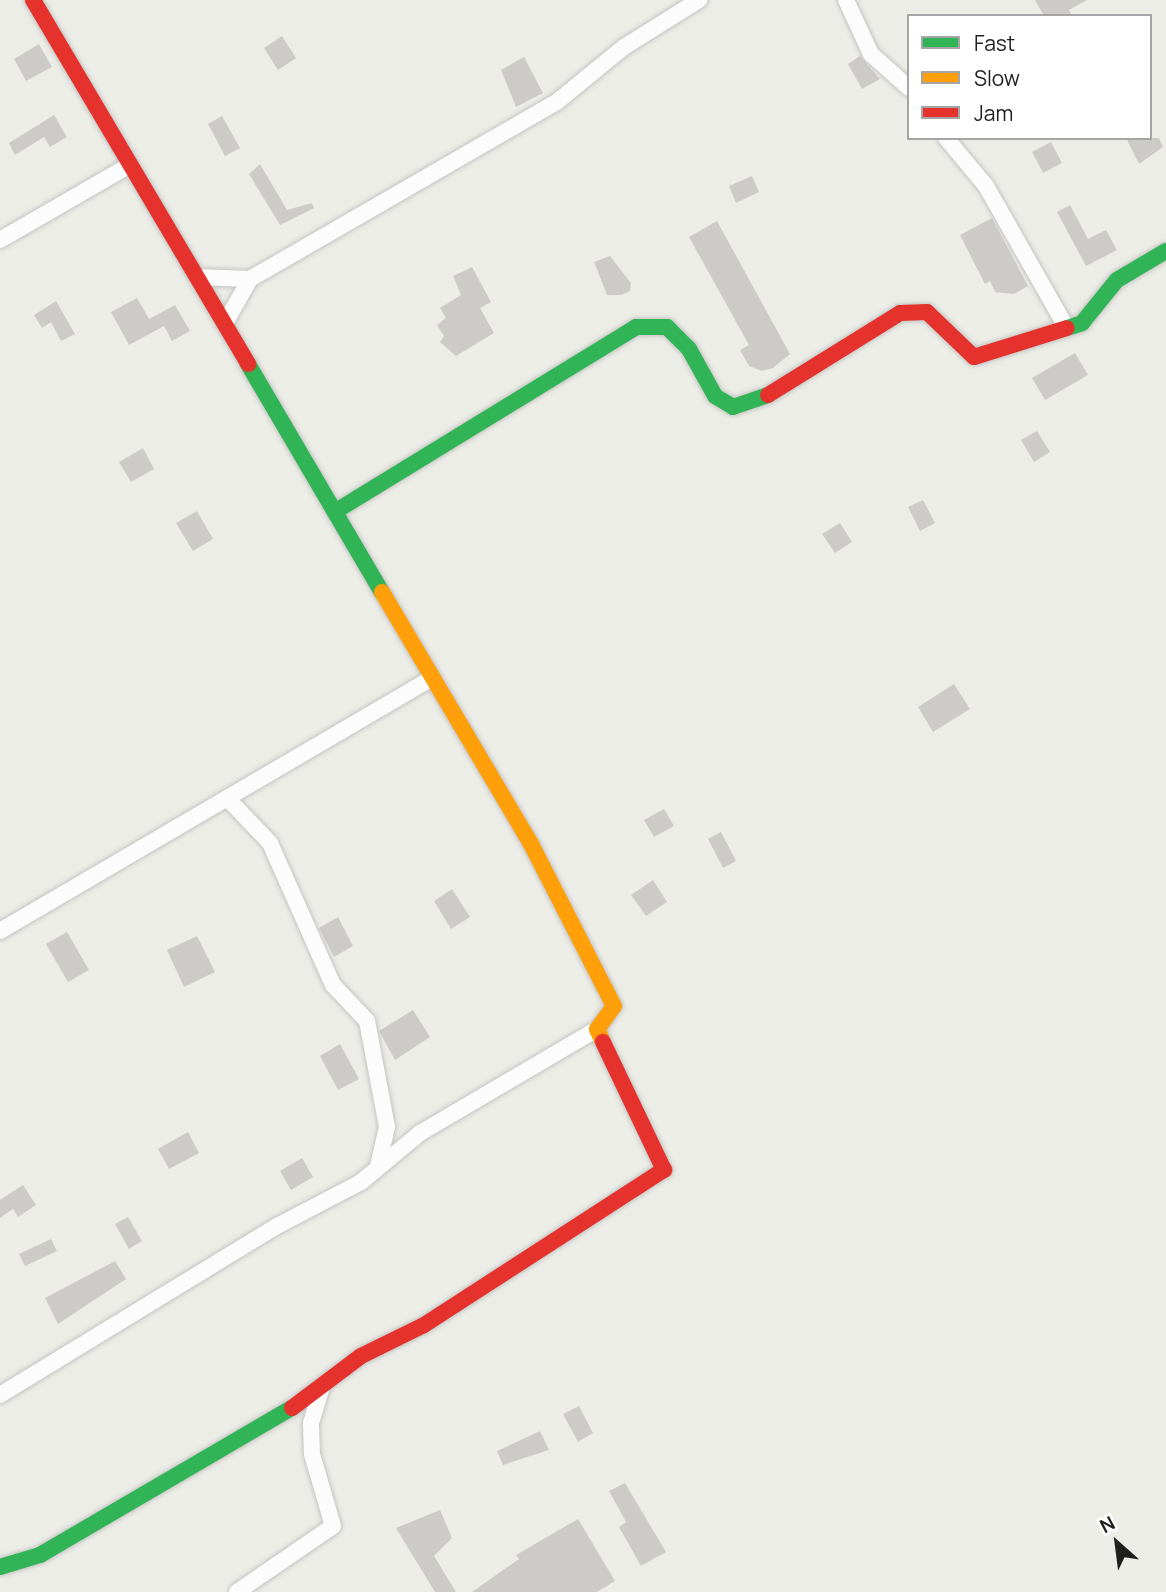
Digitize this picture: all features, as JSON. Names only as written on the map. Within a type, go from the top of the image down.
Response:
[{"type":"street","points":[[0,1395],[277,1226],[361,1182],[419,1133],[526,1066],[597,1029],[614,1006],[530,842],[33,0]]},
{"type":"street","points":[[197,277],[250,279],[558,101],[624,47],[699,0]]},
{"type":"street","points":[[852,5],[871,54],[907,86]]},
{"type":"street","points":[[948,140],[986,186],[1066,327]]},
{"type":"street","points":[[0,240],[131,164]]},
{"type":"street","points":[[336,511],[636,327],[667,327],[689,349],[715,396],[733,407],[755,403],[901,313],[928,312],[974,357],[1082,323],[1117,280],[1166,251]]},
{"type":"street","points":[[225,323],[236,312],[250,279]]},
{"type":"street","points":[[0,931],[432,678]]},
{"type":"street","points":[[227,798],[270,842],[333,985],[368,1021],[387,1127],[378,1166]]},
{"type":"street","points":[[0,1567],[40,1555],[321,1391],[361,1356],[424,1325],[664,1171],[597,1029]]},
{"type":"street","points":[[237,1592],[334,1527],[312,1454],[311,1423],[321,1391]]},
{"type":"building","points":[[1035,0],[1087,0],[1069,10],[1071,14],[1043,14]]},
{"type":"building","points":[[282,36],[296,58],[278,70],[264,48]]},
{"type":"building","points":[[39,44],[52,67],[26,81],[14,59]]},
{"type":"building","points":[[860,56],[880,79],[862,89],[848,64]]},
{"type":"building","points":[[524,57],[543,93],[516,107],[501,70]]},
{"type":"building","points":[[54,115],[67,137],[50,147],[44,137],[15,155],[9,143]]},
{"type":"building","points":[[222,116],[240,148],[225,156],[208,124]]},
{"type":"building","points":[[1159,138],[1163,147],[1139,164],[1127,140]]},
{"type":"building","points":[[1051,142],[1062,163],[1043,173],[1032,152]]},
{"type":"building","points":[[260,164],[287,210],[312,203],[314,208],[280,225],[249,174]]},
{"type":"building","points":[[752,176],[759,192],[736,203],[729,186]]},
{"type":"building","points":[[1070,205],[1088,239],[1106,230],[1117,250],[1086,266],[1057,212]]},
{"type":"building","points":[[992,218],[1028,286],[1014,294],[995,292],[990,281],[985,284],[960,235]]},
{"type":"building","points":[[717,221],[790,354],[773,368],[762,371],[749,366],[740,350],[749,345],[689,237]]},
{"type":"building","points":[[610,256],[631,283],[630,291],[621,295],[607,295],[594,262]]},
{"type":"building","points":[[472,267],[491,302],[480,308],[494,333],[456,356],[440,342],[444,336],[437,325],[446,318],[440,308],[461,295],[453,276]]},
{"type":"building","points":[[137,298],[149,319],[175,305],[190,331],[172,341],[164,326],[129,345],[111,312]]},
{"type":"building","points":[[56,301],[75,334],[61,341],[51,322],[42,328],[34,315]]},
{"type":"building","points":[[1075,353],[1088,375],[1045,400],[1032,378]]},
{"type":"building","points":[[1037,431],[1050,452],[1034,462],[1021,440]]},
{"type":"building","points":[[143,448],[154,469],[131,482],[119,462]]},
{"type":"building","points":[[923,500],[935,523],[920,531],[908,507]]},
{"type":"building","points":[[197,511],[213,539],[193,551],[176,523]]},
{"type":"building","points":[[840,523],[852,542],[835,553],[822,534]]},
{"type":"building","points":[[954,684],[970,709],[933,732],[918,707]]},
{"type":"building","points":[[664,809],[674,826],[654,837],[644,820]]},
{"type":"building","points":[[721,832],[736,861],[723,868],[708,839]]},
{"type":"building","points":[[653,880],[667,902],[646,916],[631,895]]},
{"type":"building","points":[[452,889],[470,917],[451,929],[434,901]]},
{"type":"building","points":[[338,917],[353,946],[334,957],[319,928]]},
{"type":"building","points":[[67,932],[89,970],[68,982],[46,944]]},
{"type":"building","points":[[197,936],[215,972],[184,987],[167,950]]},
{"type":"building","points":[[413,1010],[430,1037],[395,1060],[379,1031]]},
{"type":"building","points":[[340,1044],[359,1079],[338,1090],[320,1056]]},
{"type":"building","points":[[188,1132],[199,1153],[169,1169],[158,1149]]},
{"type":"building","points":[[302,1158],[313,1177],[291,1190],[280,1171]]},
{"type":"building","points":[[23,1185],[36,1205],[18,1217],[13,1209],[0,1218],[0,1200]]},
{"type":"building","points":[[128,1217],[142,1241],[129,1249],[115,1224]]},
{"type":"building","points":[[51,1239],[57,1251],[25,1266],[19,1254]]},
{"type":"building","points":[[115,1261],[126,1279],[58,1324],[45,1298]]},
{"type":"building","points":[[579,1406],[593,1433],[578,1442],[563,1414]]},
{"type":"building","points":[[540,1431],[549,1450],[503,1465],[497,1451]]},
{"type":"building","points":[[625,1483],[666,1552],[641,1566],[619,1527],[626,1522],[609,1491]]},
{"type":"building","points":[[440,1510],[452,1538],[434,1556],[456,1592],[435,1592],[396,1528]]},
{"type":"building","points":[[578,1519],[615,1581],[597,1592],[472,1592],[519,1559],[516,1555]]},
{"type":"traffic: fast","points":[[1067,328],[1082,323],[1117,280],[1166,251]]},
{"type":"traffic: fast","points":[[336,511],[636,327],[667,327],[689,349],[715,396],[733,407],[768,395]]},
{"type":"traffic: fast","points":[[248,364],[382,592]]},
{"type":"traffic: fast","points":[[0,1567],[40,1555],[292,1408]]},
{"type":"traffic: slow","points":[[382,592],[530,842],[614,1006],[597,1029],[603,1042]]},
{"type":"traffic: jam","points":[[33,0],[248,364]]},
{"type":"traffic: jam","points":[[768,395],[900,313],[927,312],[974,357],[1067,328]]},
{"type":"traffic: jam","points":[[292,1408],[361,1356],[424,1325],[664,1170],[603,1042]]}]
